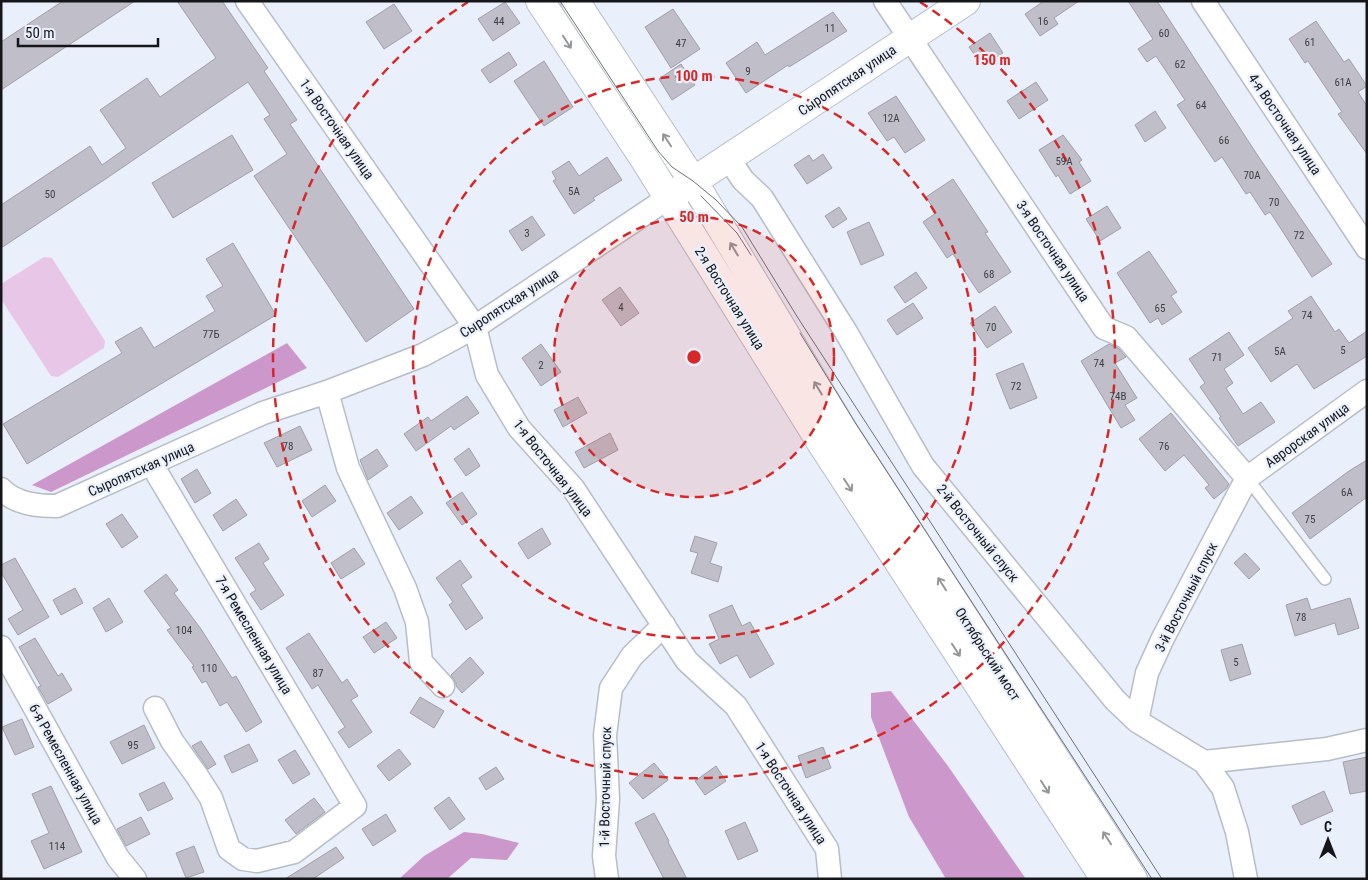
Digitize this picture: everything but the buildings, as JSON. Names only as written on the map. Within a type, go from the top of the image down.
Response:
[{"type":"main road","name":"2-я Восточная улица","points":[[540,1],[668,198],[832,437]]},
{"type":"main road","name":"2-я Восточная улица","points":[[575,1],[693,181],[832,437]]},
{"type":"main road","name":"Сыропятская улица","points":[[668,198],[966,1]]},
{"type":"main road","name":"Октябрьский мост","points":[[832,437],[1105,879]]},
{"type":"main road","name":"Октябрьский мост","points":[[832,437],[1133,879]]},
{"type":"street","name":"1-я Восточная улица","points":[[247,1],[475,327],[487,375],[519,428],[573,488],[687,661],[736,706],[827,849],[830,879]]},
{"type":"street","name":"3-я Восточная улица","points":[[885,1],[1104,328],[1126,337],[1247,478]]},
{"type":"street","name":"4-я Восточная улица","points":[[1203,1],[1367,248]]},
{"type":"street","name":"2-й Восточный спуск","points":[[729,159],[743,180],[762,198],[846,332],[923,466],[1115,700],[1137,721],[1204,762],[1223,788],[1236,832],[1246,879]]},
{"type":"street","name":"Сыропятская улица","points":[[3,494],[35,506],[57,506],[152,465],[263,413],[327,392],[423,355],[475,327],[668,198]]},
{"type":"street","name":"Аврорская улица","points":[[1247,478],[1367,391]]},
{"type":"street","points":[[327,392],[348,468],[405,588],[417,622],[421,662],[443,686]]},
{"type":"street","name":"7-я Ремесленная улица","points":[[152,465],[355,806],[294,852],[257,861],[243,860],[229,849],[211,798],[198,776],[172,741],[155,708]]},
{"type":"street","name":"3-й Восточный спуск","points":[[1137,721],[1147,673],[1163,638],[1247,478]]},
{"type":"street","name":"1-й Восточный спуск","points":[[607,879],[604,856],[608,799],[604,735],[611,688],[632,656],[664,625]]},
{"type":"street","name":"6-я Ремесленная улица","points":[[1,647],[117,868],[135,879]]},
{"type":"street","points":[[1204,762],[1327,749],[1367,740]]},
{"type":"lane","points":[[1247,478],[1325,579]]},
{"type":"shaded area","points":[[44,257],[52,258],[105,341],[104,348],[58,377],[51,376],[1,299],[1,284]]},
{"type":"shaded area","points":[[287,343],[307,368],[51,492],[32,485]]},
{"type":"shaded area","points":[[891,691],[948,766],[1026,879],[946,879],[909,817],[871,717],[871,693]]},
{"type":"shaded area","points":[[464,832],[482,834],[519,843],[507,860],[471,858],[447,879],[399,879],[424,856]]},
{"type":"tram line","points":[[560,1],[658,151],[672,167],[716,200],[742,227],[798,318],[1162,879]]},
{"type":"tram line","points":[[701,196],[737,233],[751,255]]},
{"type":"tram line","points":[[800,333],[856,424],[1152,879]]}]
